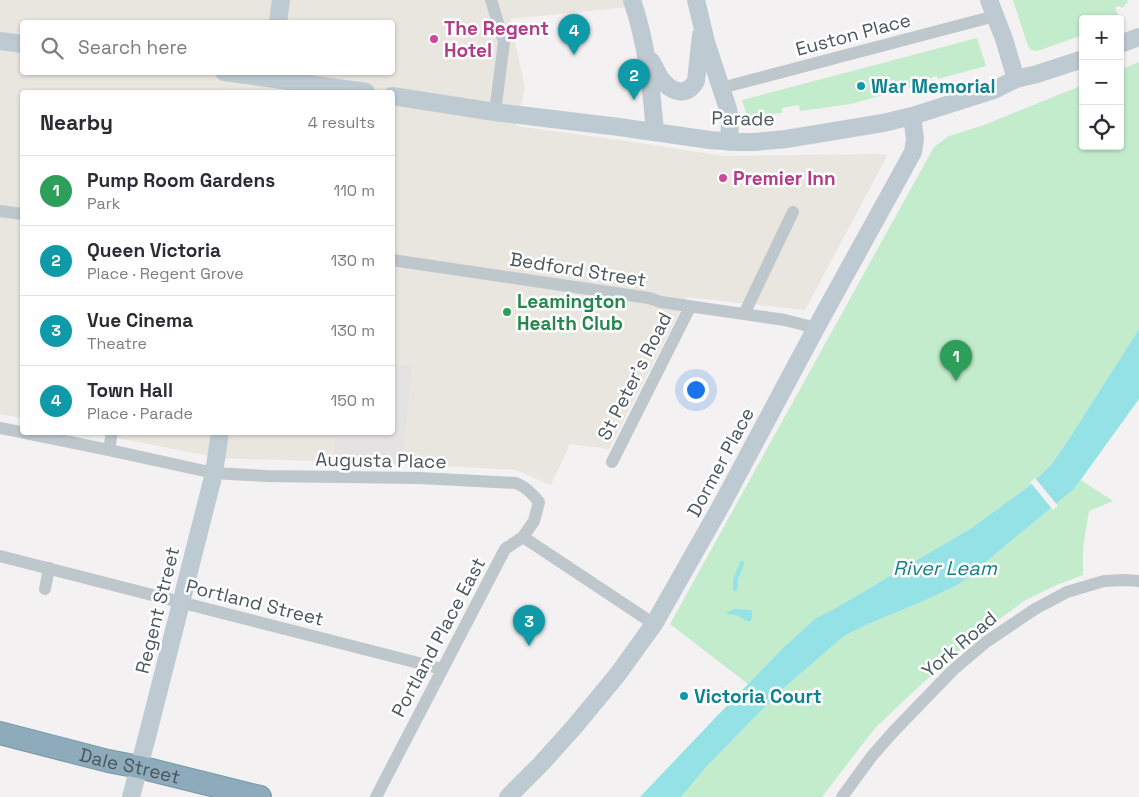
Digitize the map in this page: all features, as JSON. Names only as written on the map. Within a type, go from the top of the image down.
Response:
[{"type":"highway","name":"Dale Street","points":[[0,733],[260,797]]},
{"type":"street","points":[[278,20],[281,0]]},
{"type":"street","points":[[491,0],[504,42],[495,112]]},
{"type":"street","points":[[632,0],[646,53],[651,81],[655,132]]},
{"type":"street","points":[[696,0],[728,109],[730,121],[729,142]]},
{"type":"street","points":[[992,8],[1016,79]]},
{"type":"street","name":"Euston Place","points":[[721,88],[992,8]]},
{"type":"street","points":[[646,53],[664,83],[674,90],[683,92],[691,89],[696,81],[699,66],[702,24]]},
{"type":"street","points":[[1124,43],[1139,37]]},
{"type":"street","points":[[0,41],[20,44]]},
{"type":"street","name":"Parade","points":[[395,96],[495,112],[729,142],[755,142],[786,139],[912,116],[994,90],[1016,79],[1080,60]]},
{"type":"street","points":[[239,75],[270,81],[349,90]]},
{"type":"street","name":"Dormer Place","points":[[508,797],[575,726],[622,668],[654,624],[718,511],[913,152],[916,139],[912,116]]},
{"type":"street","points":[[0,211],[20,214]]},
{"type":"street","points":[[744,314],[794,212]]},
{"type":"street","name":"Bedford Street","points":[[395,260],[649,298],[661,302],[785,320],[816,328]]},
{"type":"street","name":"St Peter's Road","points":[[612,462],[690,306]]},
{"type":"street","name":"Augusta Place","points":[[0,428],[20,432]]},
{"type":"street","name":"Augusta Place","points":[[35,435],[214,473],[516,482],[533,494],[539,502]]},
{"type":"street","points":[[109,450],[112,435]]},
{"type":"street","name":"Regent Street","points":[[131,797],[214,473],[220,435]]},
{"type":"street","name":"Portland Place East","points":[[376,797],[505,549],[523,537],[534,521],[539,502]]},
{"type":"street","points":[[523,537],[654,624]]},
{"type":"street","name":"Portland Street","points":[[0,556],[442,669]]},
{"type":"street","points":[[44,589],[49,568]]},
{"type":"street","name":"York Road","points":[[842,797],[872,756],[900,724],[953,670],[986,642],[1035,609],[1067,592],[1104,581],[1139,581]]},
{"type":"shaded area","points":[[0,0],[624,0],[627,7],[510,19],[525,88],[516,126],[723,156],[884,154],[887,156],[805,310],[687,297],[609,449],[570,444],[551,485],[516,470],[409,464],[220,458],[102,435],[395,435],[395,90],[20,90],[20,418],[0,414]]},
{"type":"shaded area","points":[[395,363],[412,366],[402,465],[333,463],[337,435],[395,435]]},
{"type":"green space","points":[[1013,0],[1127,0],[1128,3],[1125,6],[1121,8],[1120,6],[1115,7],[1118,15],[1079,15],[1079,36],[1037,51],[1031,50]]},
{"type":"green space","points":[[977,38],[986,66],[938,79],[937,76],[925,80],[926,83],[851,104],[800,111],[799,105],[782,108],[782,113],[747,116],[742,100]]},
{"type":"green space","points":[[1139,62],[1139,329],[1051,465],[1029,486],[973,527],[816,618],[748,684],[670,624],[934,147],[949,136],[984,125],[1079,87],[1079,150],[1124,150],[1124,68]]},
{"type":"green space","points":[[1081,480],[1113,501],[1089,511],[1083,548],[1083,575],[1054,586],[1024,601],[941,666],[877,726],[822,797],[681,797],[706,767],[785,687],[844,636],[958,585],[1074,489]]},
{"type":"water","name":"River Leam","points":[[1139,329],[1139,399],[1074,489],[958,585],[844,636],[785,687],[706,767],[681,797],[640,797],[783,648],[816,618],[973,527],[1029,486],[1051,465]]},
{"type":"water","points":[[735,609],[751,610],[752,615],[749,622],[736,615],[725,613]]},
{"type":"pier","points":[[1035,478],[1058,506],[1053,510],[1030,482]]},
{"type":"waterway","points":[[735,589],[736,578],[742,563]]},
{"type":"place","name":"The Regent Hotel","points":[[434,39]]},
{"type":"place","name":"Town Hall","points":[[574,55]]},
{"type":"place","name":"War Memorial","points":[[861,86]]},
{"type":"place","name":"Queen Victoria","points":[[634,100]]},
{"type":"place","name":"Premier Inn","points":[[723,178]]},
{"type":"place","name":"Leamington Health Club","points":[[507,312]]},
{"type":"place","name":"Pump Room Gardens","points":[[956,381]]},
{"type":"place","name":"Vue Cinema","points":[[529,646]]},
{"type":"place","name":"Victoria Court","points":[[684,696]]}]
